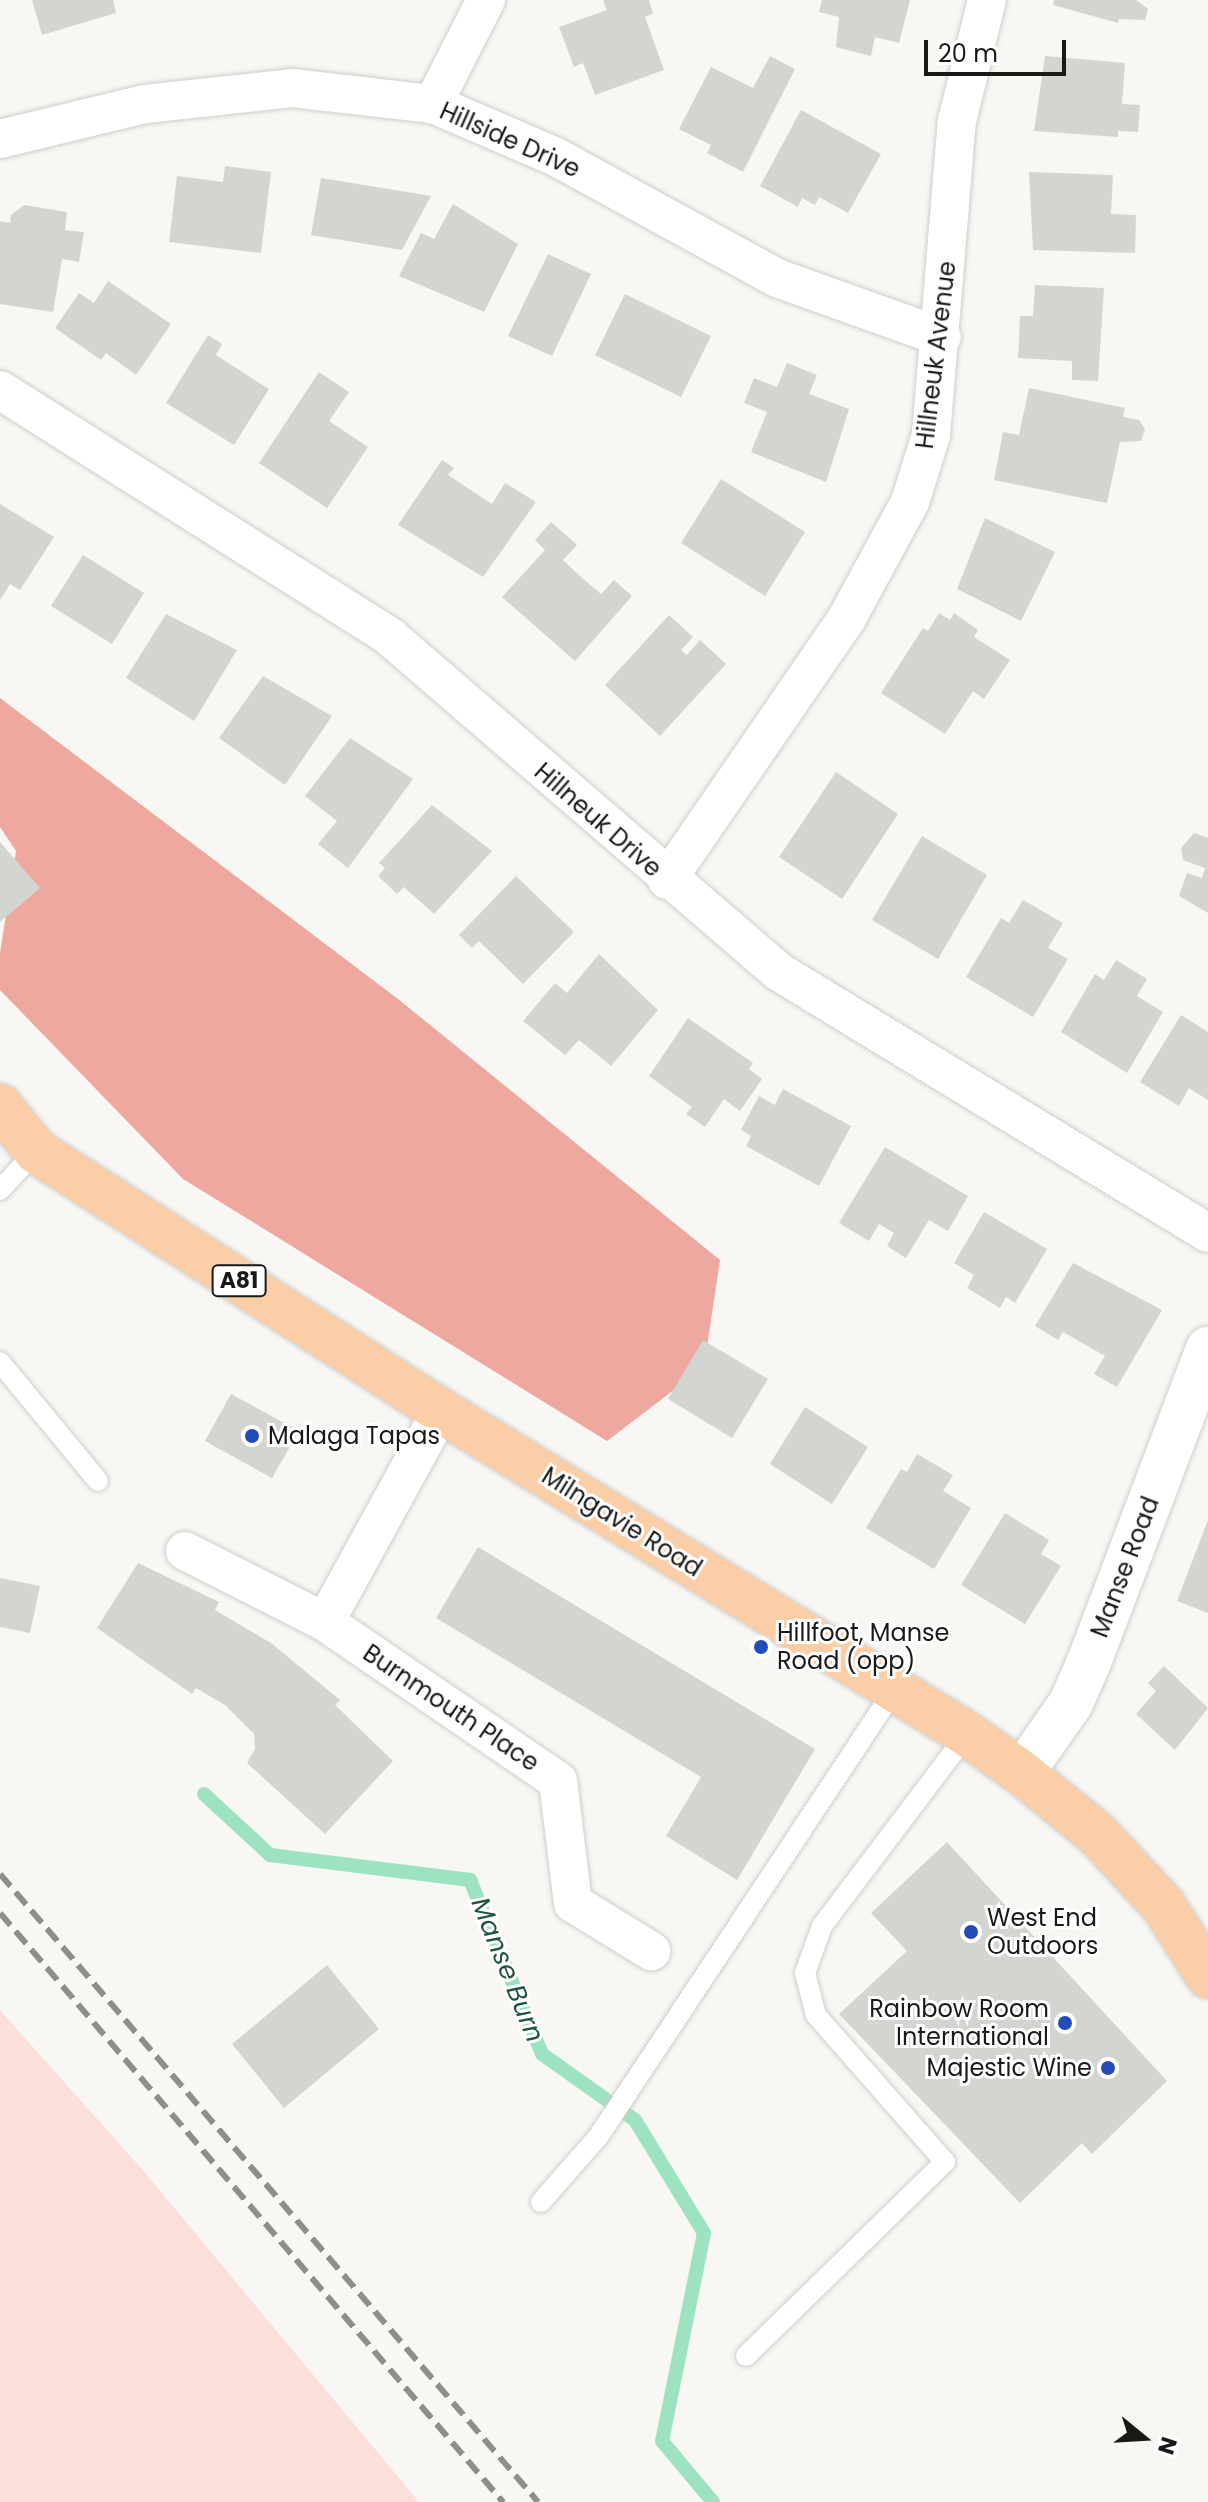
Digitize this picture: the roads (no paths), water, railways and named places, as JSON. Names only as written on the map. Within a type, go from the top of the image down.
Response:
[{"type":"main road","name":"Milngavie Road","points":[[0,1106],[36,1151],[441,1411],[895,1689],[1022,1773],[1097,1834],[1163,1905],[1208,1976]]},
{"type":"street","points":[[433,104],[486,0]]},
{"type":"street","name":"Hillneuk Avenue","points":[[667,880],[888,552],[910,502],[931,435],[942,337],[957,121],[987,0]]},
{"type":"street","name":"Hillside Drive","points":[[0,139],[145,104],[292,88],[433,104],[556,157],[777,278],[942,337]]},
{"type":"street","name":"Hillneuk Drive","points":[[0,390],[390,637],[667,880],[791,980],[1208,1233]]},
{"type":"street","name":"Manse Road","points":[[1022,1773],[1071,1703],[1089,1662],[1208,1349]]},
{"type":"street","points":[[325,1622],[441,1411]]},
{"type":"street","name":"Burnmouth Place","points":[[185,1551],[325,1622],[558,1781],[573,1903],[651,1951]]},
{"type":"lane","points":[[0,1190],[36,1151]]},
{"type":"lane","points":[[0,1362],[98,1481]]},
{"type":"lane","points":[[541,2202],[598,2137],[895,1689]]},
{"type":"lane","points":[[746,2356],[945,2162],[816,2015],[805,1973],[822,1926],[967,1734]]},
{"type":"waterway","name":"Manse Burn","points":[[204,1794],[270,1855],[470,1880],[542,2054],[635,2120],[704,2233],[662,2441],[713,2502]]},
{"type":"railway","points":[[0,1874],[538,2502]]},
{"type":"railway","points":[[0,1913],[503,2502]]},
{"type":"place","name":"Malaga Tapas","points":[[252,1436]]},
{"type":"place","name":"Hillfoot, Manse Road (opp)","points":[[761,1647]]},
{"type":"place","name":"West End Outdoors","points":[[971,1932]]},
{"type":"place","name":"Rainbow Room International","points":[[1065,2023]]},
{"type":"place","name":"Majestic Wine","points":[[1108,2068]]}]
